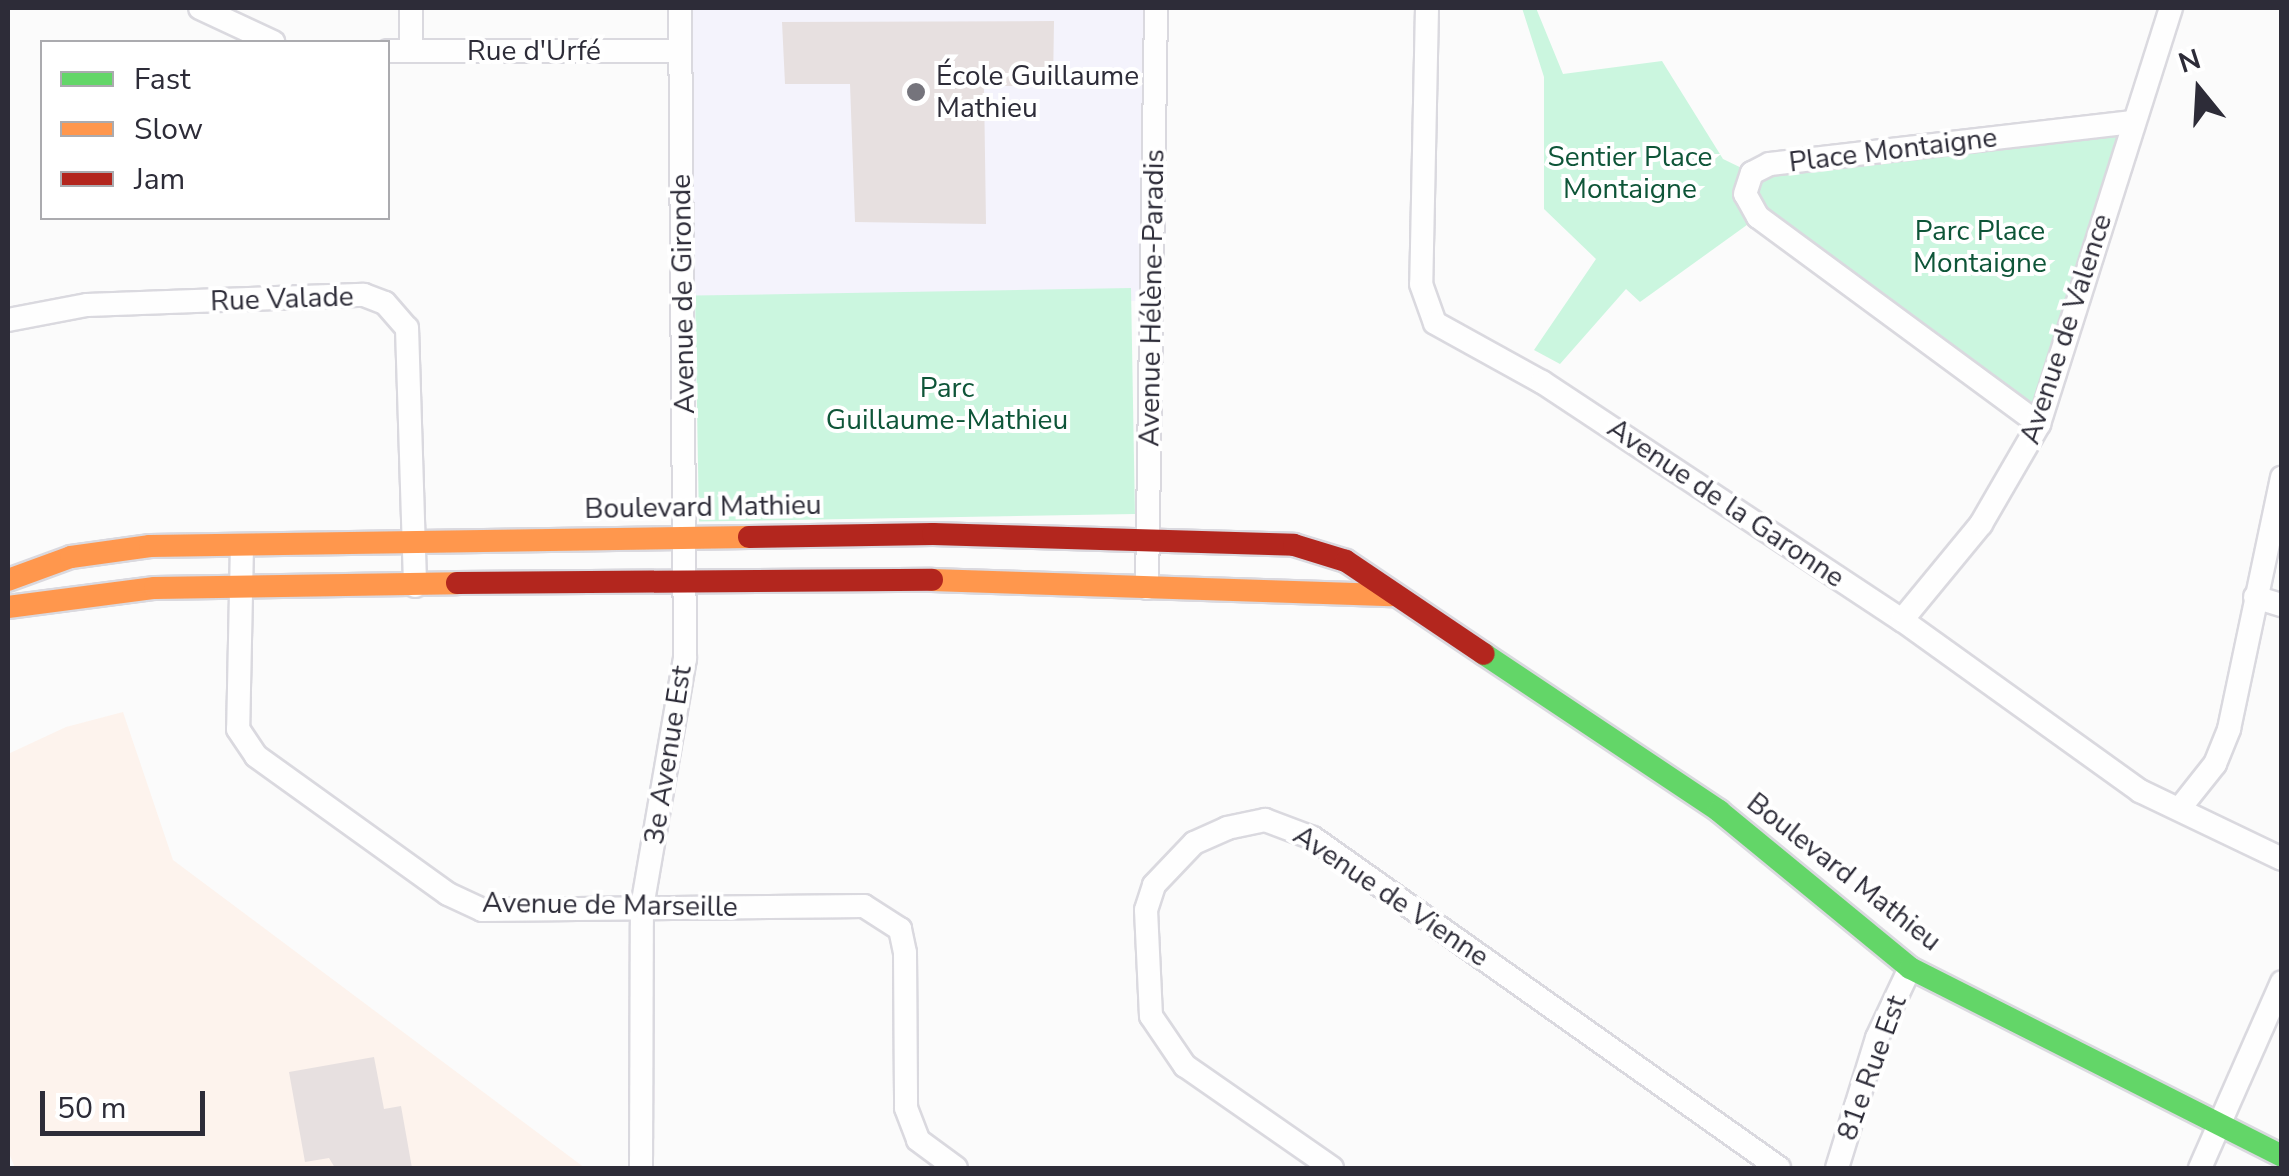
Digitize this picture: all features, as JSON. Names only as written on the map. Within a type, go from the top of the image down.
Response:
[{"type":"street","points":[[200,8],[269,40]]},
{"type":"street","points":[[399,51],[411,8]]},
{"type":"street","name":"Avenue de Gironde","points":[[680,8],[685,580]]},
{"type":"street","name":"Avenue Hélène-Paradis","points":[[1147,588],[1156,8]]},
{"type":"street","name":"Avenue de la Garonne","points":[[1427,8],[1421,284],[1435,323],[1542,382],[1902,620],[2140,791],[2282,859]]},
{"type":"street","name":"Avenue de Valence","points":[[1902,620],[1992,508],[2039,424],[2171,8]]},
{"type":"street","name":"Rue d'Urfé","points":[[399,51],[680,51]]},
{"type":"street","name":"Place Montaigne","points":[[2039,424],[1758,217],[1745,194],[1752,173],[1770,164],[2133,122]]},
{"type":"street","name":"Rue Valade","points":[[8,320],[87,305],[364,295],[385,303],[408,328],[414,586]]},
{"type":"street","points":[[2180,808],[2214,764],[2229,729],[2282,478]]},
{"type":"street","name":"Boulevard Mathieu","points":[[8,580],[91,554],[242,545],[686,536],[1148,539],[1294,545],[1346,561],[1719,811],[1910,968],[2282,1156]]},
{"type":"street","name":"Avenue de Marseille","points":[[242,545],[238,729],[256,756],[448,894],[482,910],[864,906],[900,929],[906,1108],[918,1140],[956,1168]]},
{"type":"street","points":[[8,607],[156,588],[242,590],[685,580],[1392,594]]},
{"type":"street","name":"3e Avenue Est","points":[[641,1168],[642,907],[685,659],[685,580]]},
{"type":"street","points":[[2255,597],[2282,605]]},
{"type":"street","name":"Avenue de Vienne","points":[[1332,1168],[1185,1066],[1152,1016],[1146,910],[1154,885],[1194,843],[1227,828],[1265,820],[1314,838],[1779,1168]]},
{"type":"street","name":"81e Rue Est","points":[[1837,1168],[1877,1038],[1910,968]]},
{"type":"street","points":[[2200,1168],[2282,982]]},
{"type":"shaded area","points":[[685,8],[1151,8],[1151,301],[685,301]]},
{"type":"shaded area","points":[[123,712],[173,860],[585,1168],[15,1168],[8,1151],[8,754],[66,727]]},
{"type":"green space","name":"Parc Place Montaigne","points":[[1522,8],[1536,8],[1563,74],[1662,61],[1723,159],[1752,173],[2133,122],[2039,424],[1758,217],[1640,302],[1626,289],[1560,364],[1534,350],[1596,259],[1544,209],[1544,77]]},
{"type":"green space","name":"Parc Guillaume-Mathieu","points":[[1131,288],[1135,514],[699,522],[695,296]]},
{"type":"building","points":[[1054,21],[1053,86],[984,86],[986,224],[855,222],[850,84],[785,84],[782,22]]},
{"type":"building","points":[[374,1057],[384,1109],[401,1106],[412,1168],[335,1168],[329,1158],[305,1162],[289,1072]]},
{"type":"traffic: fast","points":[[1484,654],[1719,811],[1910,968],[2282,1156]]},
{"type":"traffic: slow","points":[[8,580],[71,557],[150,546],[749,537]]},
{"type":"traffic: slow","points":[[932,580],[1392,595]]},
{"type":"traffic: slow","points":[[8,607],[155,588],[457,583]]},
{"type":"traffic: jam","points":[[749,537],[933,534],[1294,545],[1346,561],[1484,654]]},
{"type":"traffic: jam","points":[[457,583],[932,580]]},
{"type":"place","name":"École Guillaume Mathieu","points":[[916,92]]},
{"type":"park label","name":"Sentier Place Montaigne","points":[[1630,173]]}]
